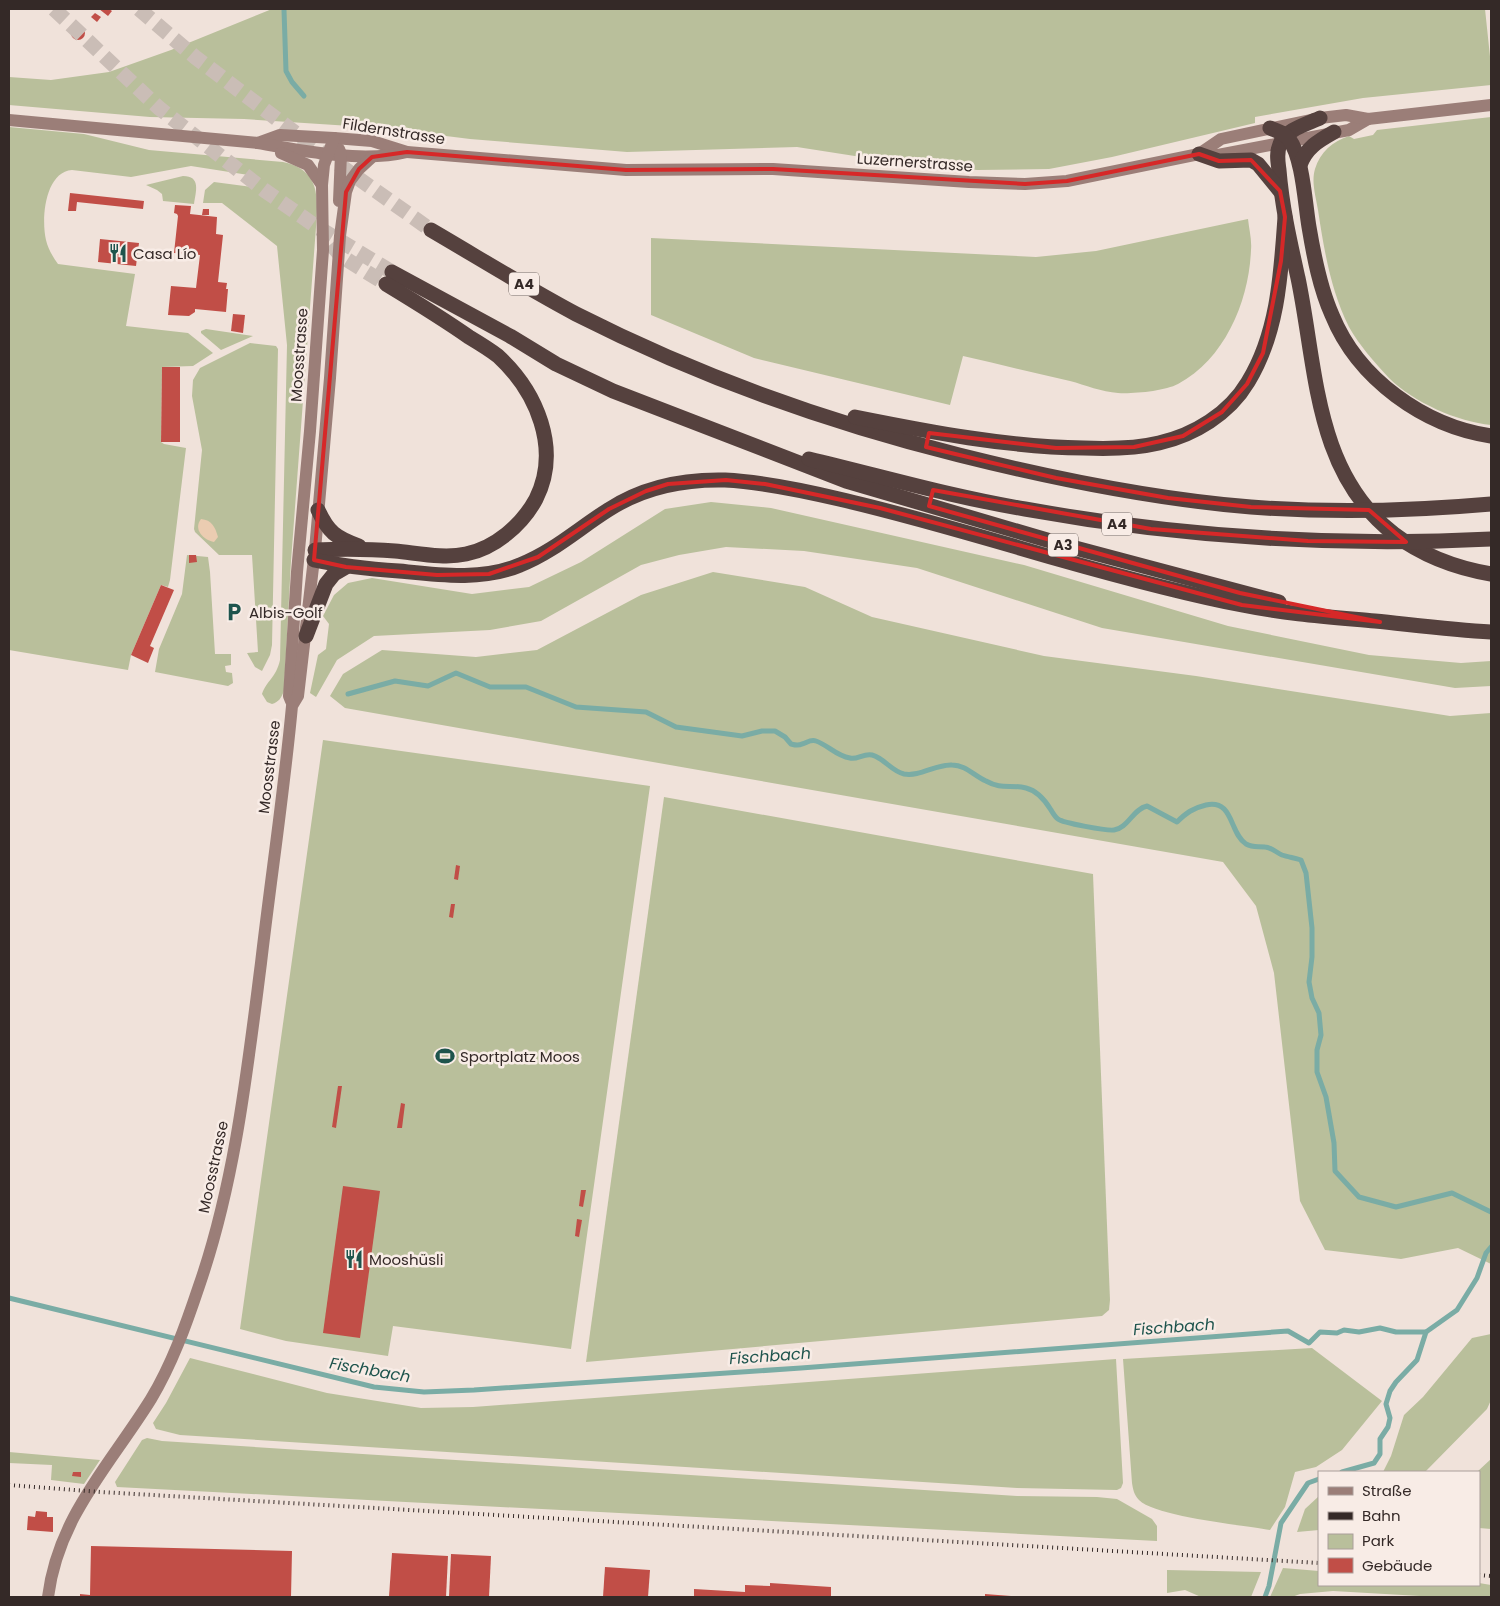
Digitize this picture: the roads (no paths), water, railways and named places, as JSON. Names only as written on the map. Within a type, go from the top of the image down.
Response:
[{"type":"highway","points":[[1320,118],[1285,140],[1278,155],[1280,191],[1301,293],[1315,375],[1323,416],[1337,459],[1352,489],[1387,528],[1420,551],[1455,566],[1491,574]]},
{"type":"highway","points":[[1270,128],[1285,140],[1300,165],[1309,228],[1324,295],[1332,316],[1346,342],[1375,378],[1412,406],[1432,418],[1491,436]]},
{"type":"highway","points":[[1300,165],[1312,146],[1334,132]]},
{"type":"highway","points":[[1198,154],[1219,161],[1251,160],[1258,164],[1280,191]]},
{"type":"highway","points":[[784,403],[945,435],[1033,446],[1076,448],[1134,447],[1159,443],[1183,436],[1213,419],[1232,402],[1247,384],[1258,364],[1270,331],[1276,302],[1285,218]]},
{"type":"highway","name":"A4","points":[[431,230],[576,313],[698,370],[784,403],[909,442],[982,461],[1112,489],[1168,498],[1251,507],[1325,510],[1403,510],[1491,504]]},
{"type":"highway","name":"A4","points":[[365,549],[450,555],[466,554],[480,550],[506,535],[522,519],[540,490],[546,466],[543,426],[531,398],[517,378],[497,356],[441,318],[389,278],[504,333],[556,364],[613,391],[751,445],[973,498],[1023,509],[1196,534],[1308,541],[1424,542],[1491,539]]},
{"type":"highway","name":"A3","points":[[751,445],[846,482],[1064,545],[1240,593],[1380,622],[1491,632]]},
{"type":"highway","points":[[315,555],[346,567],[437,575],[489,574],[516,567],[538,557],[561,544],[609,509],[646,491],[698,480],[726,480],[765,484],[880,508],[1148,583],[1242,606],[1380,622]]},
{"type":"highway","points":[[318,510],[331,532],[342,540],[365,549]]},
{"type":"highway","points":[[315,555],[365,549]]},
{"type":"highway","points":[[306,636],[326,584],[334,574],[346,567]]},
{"type":"main road","name":"Luzernerstrasse","points":[[1198,154],[1221,139],[1320,118],[1346,116],[1368,120],[1491,105]]},
{"type":"main road","name":"Fildernstrasse","points":[[9,120],[258,143],[280,135],[372,141],[407,152],[626,170]]},
{"type":"main road","name":"Luzernerstrasse","points":[[626,170],[773,169],[1025,184],[1067,181],[1198,154],[1218,155],[1285,140],[1349,130],[1368,120]]},
{"type":"main road","name":"Moosstrasse","points":[[48,1597],[56,1556],[73,1517],[152,1396],[173,1355],[211,1251],[230,1174],[242,1108],[292,706],[290,696],[299,552],[323,250],[322,185],[324,165],[334,138]]},
{"type":"main road","name":"Moosstrasse","points":[[334,138],[341,154],[339,178],[340,236]]},
{"type":"main road","points":[[258,143],[302,151],[372,157],[392,156],[407,152]]},
{"type":"main road","points":[[258,143],[308,165],[322,185]]},
{"type":"main road","name":"Moosstrasse","points":[[292,706],[298,696],[315,555],[340,236],[346,192],[350,181],[372,157]]},
{"type":"main road","points":[[299,552],[315,555]]},
{"type":"waterway","points":[[284,10],[286,71],[292,82],[304,96]]},
{"type":"waterway","points":[[348,694],[395,681],[428,686],[456,673],[490,687],[526,687],[576,707],[646,712],[676,727],[742,736],[762,731],[775,731],[785,737],[791,744],[799,745],[814,741],[845,757],[855,758],[872,755],[904,774],[916,774],[940,766],[957,765],[992,784],[1020,787],[1034,791],[1044,799],[1056,817],[1062,821],[1103,829],[1119,829],[1138,811],[1147,806],[1177,822],[1190,811],[1201,806],[1215,805],[1222,807],[1246,844],[1267,847],[1282,855],[1301,860],[1306,873],[1312,928],[1312,957],[1309,982],[1312,998],[1319,1013],[1321,1035],[1317,1050],[1317,1072],[1326,1097],[1334,1143],[1335,1171],[1359,1197],[1396,1207],[1452,1193],[1491,1212]]},
{"type":"waterway","name":"Fischbach","points":[[9,1298],[374,1387],[424,1392],[801,1368],[1288,1331],[1309,1343],[1320,1332],[1337,1333],[1344,1330],[1359,1332],[1380,1328],[1396,1332],[1426,1332],[1457,1310],[1477,1278],[1486,1253],[1491,1247]]},
{"type":"waterway","points":[[1346,1471],[1374,1463],[1380,1454],[1380,1439],[1388,1427],[1390,1418],[1386,1404],[1390,1391],[1417,1360],[1426,1332]]},
{"type":"waterway","points":[[1265,1597],[1269,1586],[1281,1523],[1308,1483],[1318,1479]]},
{"type":"tunnel","points":[[54,9],[159,108],[264,190],[317,227],[392,272]]},
{"type":"tunnel","points":[[139,9],[195,57],[314,147],[431,230]]},
{"type":"tunnel","points":[[331,244],[341,256],[386,284]]},
{"type":"railway","points":[[9,1485],[101,1492],[1318,1563]]},
{"type":"railway","points":[[1480,1575],[1491,1576]]},
{"type":"place","name":"Casa Lío","points":[[118,253]]},
{"type":"place","name":"Albis-Golf","points":[[234,612]]},
{"type":"place","name":"Sportplatz Moos","points":[[445,1056]]},
{"type":"place","name":"Mooshüsli","points":[[354,1259]]}]
